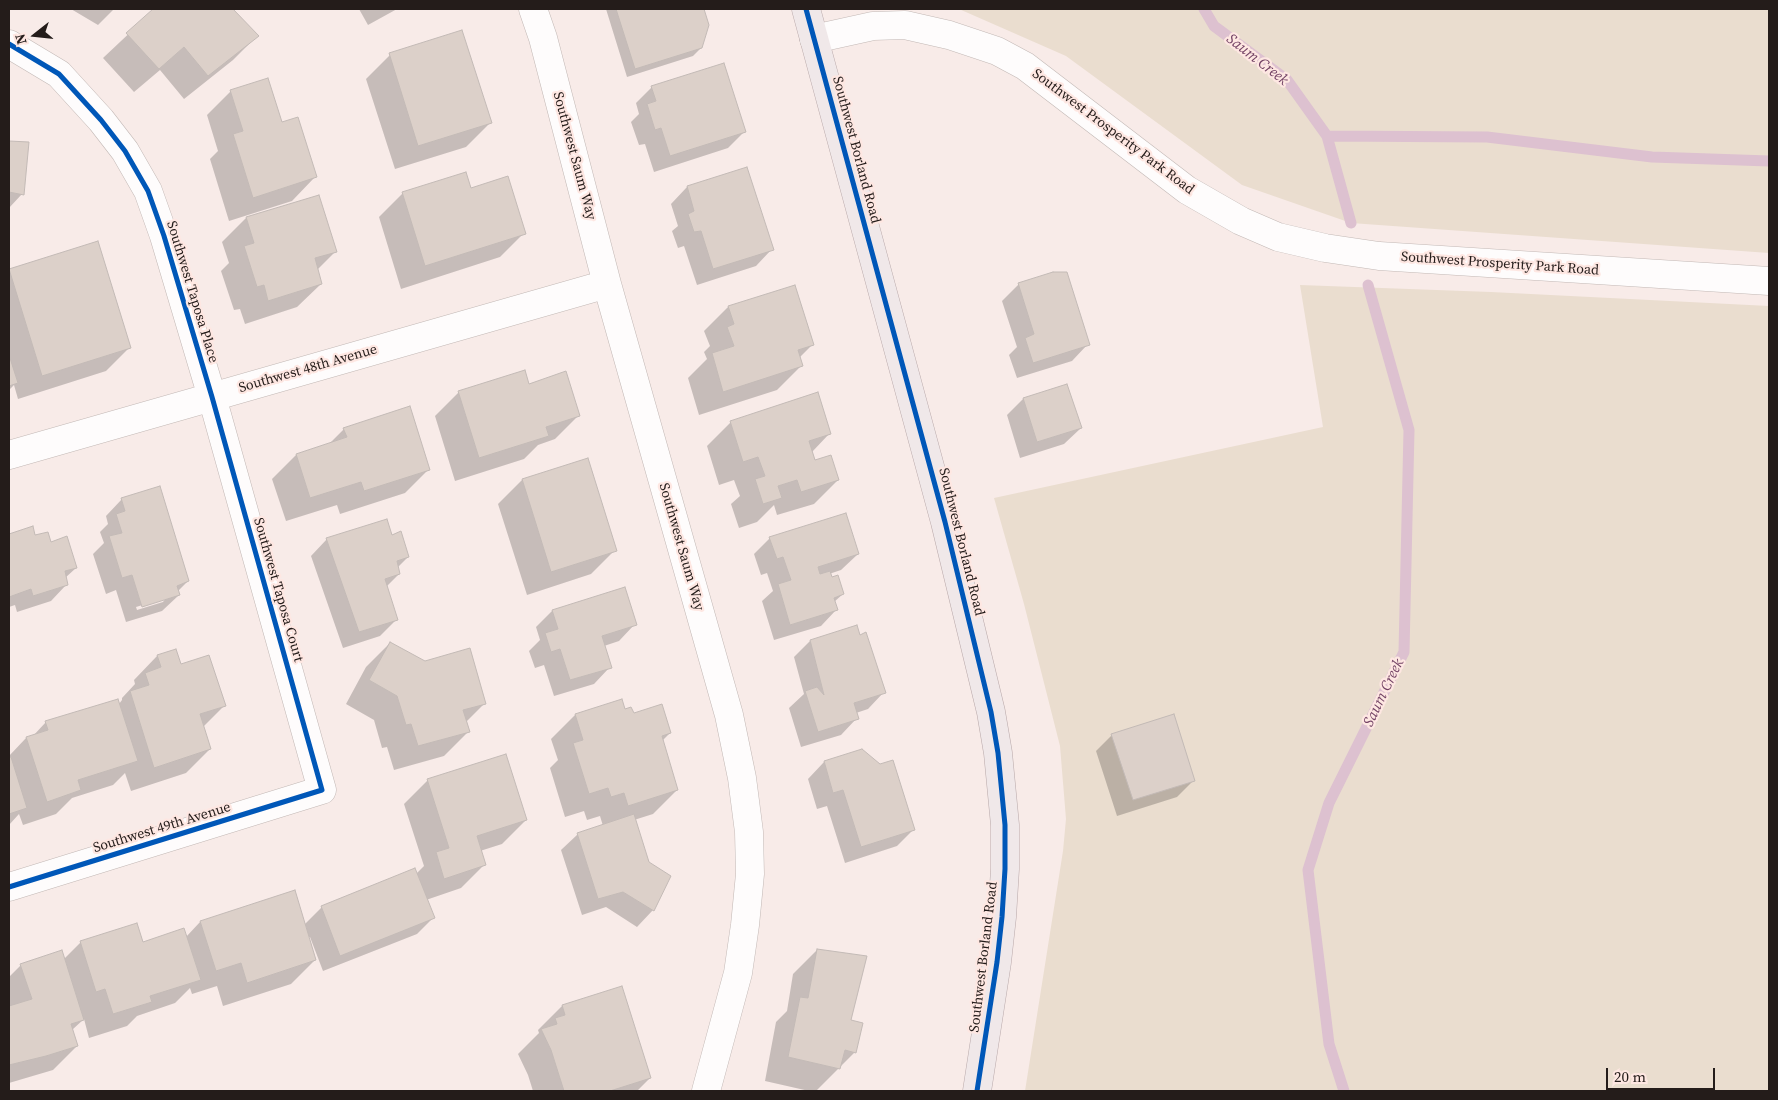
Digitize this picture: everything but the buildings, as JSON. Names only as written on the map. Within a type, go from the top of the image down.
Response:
[{"type":"main road","name":"Southwest Borland Road","points":[[806,9],[945,522],[992,712],[1005,825],[1005,869],[996,971],[977,1091]]},
{"type":"street","name":"Southwest Saum Way","points":[[533,9],[543,38],[607,284],[729,715],[742,778],[749,832],[750,874],[738,973],[706,1091]]},
{"type":"street","name":"Southwest Prosperity Park Road","points":[[814,39],[873,26],[905,25],[949,35],[996,51],[1025,66],[1187,190],[1241,221],[1278,237],[1325,248],[1379,256],[1769,281]]},
{"type":"street","name":"Southwest Taposa Place","points":[[9,44],[59,74],[102,120],[125,151],[148,191],[164,236],[212,397]]},
{"type":"street","name":"Southwest 48th Avenue","points":[[9,455],[607,284]]},
{"type":"street","name":"Southwest Taposa Court","points":[[212,397],[322,790]]},
{"type":"street","name":"Southwest 49th Avenue","points":[[9,887],[322,790]]},
{"type":"shaded area","points":[[959,9],[1769,9],[1769,253],[1351,223],[1242,185],[1066,56]]},
{"type":"shaded area","points":[[1300,285],[1491,292],[1769,306],[1769,1091],[1025,1091],[1063,851],[1066,819],[1060,746],[1024,604],[994,498],[1323,427]]},
{"type":"waterway","name":"Saum Creek","points":[[1204,9],[1214,26],[1287,80],[1327,136],[1351,223]]},
{"type":"waterway","points":[[1327,136],[1487,137],[1652,157],[1769,161]]},
{"type":"waterway","name":"Saum Creek","points":[[1344,1091],[1329,1044],[1308,870],[1329,803],[1404,652],[1409,430],[1368,285]]},
{"type":"cycle path","points":[[806,9],[945,522],[991,712],[998,753],[1005,825],[1005,869],[997,962],[977,1091]]},
{"type":"cycle path","points":[[9,44],[59,74],[101,120],[125,151],[148,191],[164,236],[212,397],[322,790],[9,887]]}]
